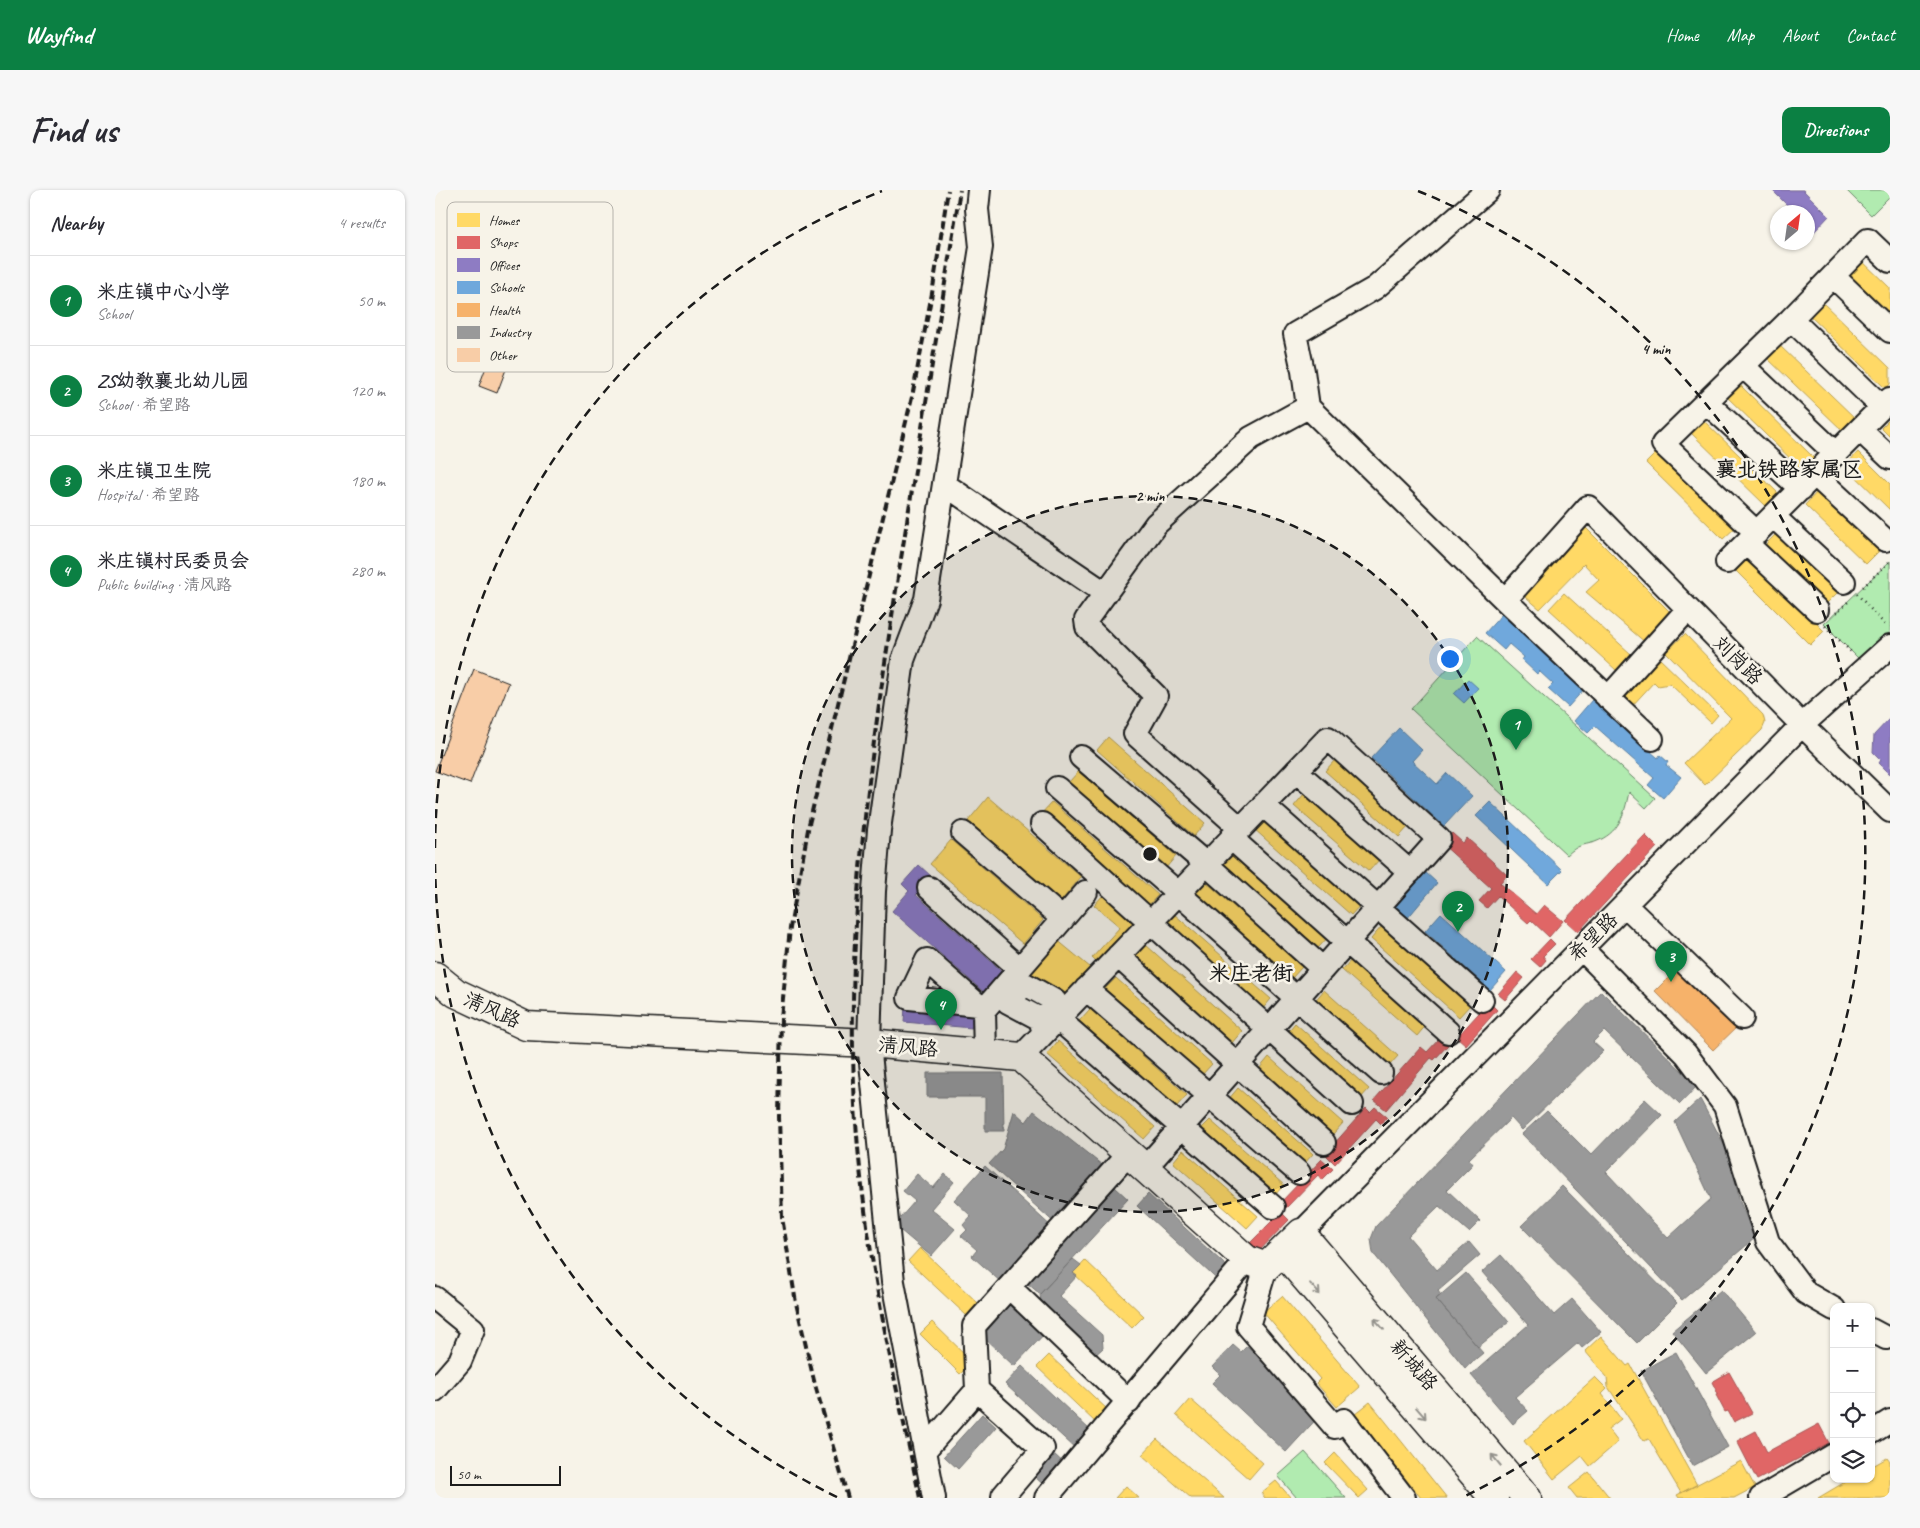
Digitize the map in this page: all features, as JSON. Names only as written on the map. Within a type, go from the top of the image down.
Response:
[{"type":"main road","name":"清风路","points":[[435,976],[456,993],[527,1026],[869,1044],[985,1054],[1028,1050]]},
{"type":"main road","points":[[1028,1050],[1137,1160],[1274,1253]]},
{"type":"main road","name":"新城路","points":[[1274,1253],[1494,1498]]},
{"type":"main road","name":"新城路","points":[[1274,1253],[1527,1498]]},
{"type":"street","points":[[934,1498],[893,1282],[869,1044],[874,891],[879,830],[903,660],[926,598],[981,247],[977,209],[979,190]]},
{"type":"street","points":[[1488,190],[1375,288],[1295,334],[1303,370],[1308,407],[1505,600],[1652,738]]},
{"type":"street","points":[[1824,618],[1663,444],[1791,319],[1868,240],[1890,261]]},
{"type":"street","points":[[1833,276],[1890,331]]},
{"type":"street","points":[[1727,562],[1886,403],[1791,319]]},
{"type":"street","points":[[1743,366],[1837,454]]},
{"type":"street","points":[[1706,402],[1808,482],[1887,550]]},
{"type":"street","points":[[1308,407],[1251,438],[1156,524],[1086,620],[1087,627],[1156,696],[1135,734],[1347,942],[1448,1032]]},
{"type":"street","points":[[1860,430],[1890,458]]},
{"type":"street","points":[[944,484],[1105,593]]},
{"type":"street","name":"刘岗路","points":[[1505,600],[1588,507],[1802,725],[1890,811]]},
{"type":"street","points":[[1773,516],[1850,588]]},
{"type":"street","points":[[1608,698],[1688,609]]},
{"type":"street","name":"希望路","points":[[1046,1498],[1129,1402],[1274,1253],[1582,949],[1802,725],[1890,646]]},
{"type":"street","points":[[925,1450],[977,1390],[974,1326],[1009,1287],[1137,1160],[1182,1127],[1439,839],[1327,738],[1086,989],[1051,1020],[1028,1050]]},
{"type":"street","points":[[1081,757],[1206,864],[1323,969]]},
{"type":"street","points":[[1296,771],[1410,872]]},
{"type":"street","points":[[1057,788],[1381,1073]]},
{"type":"street","points":[[1263,805],[1482,1000]]},
{"type":"street","points":[[1042,824],[1352,1104]]},
{"type":"street","points":[[963,833],[1063,919]]},
{"type":"street","points":[[929,888],[1020,969]]},
{"type":"street","points":[[985,1054],[981,1007],[1020,969],[1086,892]]},
{"type":"street","points":[[1625,905],[1742,1018]]},
{"type":"street","points":[[1582,949],[1686,1054],[1725,1106],[1768,1242],[1806,1293],[1830,1307]]},
{"type":"street","points":[[1118,956],[1324,1143]]},
{"type":"street","points":[[1086,989],[1299,1173]]},
{"type":"street","points":[[1051,1020],[1182,1127],[1273,1206]]},
{"type":"street","points":[[1274,1253],[1248,1326],[1335,1427],[1344,1420],[1404,1498]]},
{"type":"street","points":[[1009,1287],[1129,1402]]},
{"type":"street","points":[[435,1298],[473,1329],[460,1362],[440,1384]]},
{"type":"street","points":[[977,1390],[1043,1449],[1003,1496]]},
{"type":"street","points":[[1875,1430],[1890,1421]]},
{"type":"street","points":[[1761,1498],[1830,1457]]},
{"type":"path","points":[[1867,667],[1824,618],[1887,550]]},
{"type":"path","points":[[1850,588],[1890,630]]},
{"type":"green space","points":[[1846,190],[1890,190],[1890,196],[1871,215]]},
{"type":"green space","points":[[1890,561],[1890,646],[1867,667],[1824,624]]},
{"type":"green space","points":[[1477,636],[1655,798],[1646,808],[1629,792],[1625,809],[1615,829],[1595,842],[1577,847],[1567,855],[1411,709]]},
{"type":"green space","points":[[1305,1452],[1346,1498],[1297,1498],[1278,1476]]},
{"type":"building: Homes","points":[[1859,258],[1890,288],[1890,313],[1846,271]]},
{"type":"building: Homes","points":[[1820,300],[1890,368],[1890,384],[1886,389],[1807,313]]},
{"type":"building: Homes","points":[[1778,344],[1857,420],[1844,432],[1766,357]]},
{"type":"building: Homes","points":[[1737,382],[1815,459],[1803,471],[1725,395]]},
{"type":"building: Homes","points":[[1700,417],[1778,493],[1766,506],[1688,430]]},
{"type":"building: Homes","points":[[1890,419],[1890,437],[1881,428]]},
{"type":"building: Homes","points":[[1658,451],[1736,527],[1723,539],[1646,463]]},
{"type":"building: Homes","points":[[1858,452],[1890,484],[1890,510],[1845,466]]},
{"type":"building: Homes","points":[[1818,491],[1879,551],[1866,564],[1805,505]]},
{"type":"building: Homes","points":[[1583,525],[1673,615],[1646,643],[1586,592],[1599,580],[1584,564],[1540,609],[1520,592]]},
{"type":"building: Homes","points":[[1776,534],[1837,593],[1824,606],[1763,547]]},
{"type":"building: Homes","points":[[1749,555],[1824,631],[1810,645],[1735,570]]},
{"type":"building: Homes","points":[[1564,593],[1631,654],[1616,670],[1549,609]]},
{"type":"building: Homes","points":[[1685,634],[1763,715],[1765,723],[1762,730],[1705,785],[1684,763],[1731,718],[1666,652]]},
{"type":"building: Homes","points":[[1657,656],[1718,715],[1711,723],[1670,684],[1658,686],[1654,682],[1631,707],[1619,696]]},
{"type":"building: Homes","points":[[1108,737],[1205,823],[1194,836],[1097,750]]},
{"type":"building: Homes","points":[[1335,760],[1409,826],[1399,837],[1325,771]]},
{"type":"building: Homes","points":[[1079,771],[1176,856],[1165,869],[1068,783]]},
{"type":"building: Homes","points":[[1304,794],[1379,860],[1369,871],[1294,806]]},
{"type":"building: Homes","points":[[988,797],[1081,877],[1061,901],[968,821]]},
{"type":"building: Homes","points":[[1052,802],[1158,895],[1146,908],[1040,815]]},
{"type":"building: Homes","points":[[1265,817],[1362,903],[1351,915],[1254,829]]},
{"type":"building: Homes","points":[[951,840],[1043,920],[1023,944],[930,864]]},
{"type":"building: Homes","points":[[1233,849],[1330,935],[1318,948],[1222,862]]},
{"type":"building: Homes","points":[[1205,881],[1302,967],[1291,979],[1194,893]]},
{"type":"building: Homes","points":[[1106,892],[1143,925],[1104,969],[1092,958],[1120,927],[1094,905]]},
{"type":"building: Homes","points":[[1174,914],[1271,999],[1260,1012],[1163,926]]},
{"type":"building: Homes","points":[[1382,926],[1470,1005],[1459,1017],[1371,939]]},
{"type":"building: Homes","points":[[1056,939],[1091,968],[1064,1002],[1029,973]]},
{"type":"building: Homes","points":[[1146,945],[1242,1031],[1231,1044],[1134,958]]},
{"type":"building: Homes","points":[[1353,958],[1427,1024],[1417,1036],[1342,970]]},
{"type":"building: Homes","points":[[1116,978],[1212,1064],[1201,1076],[1104,990]]},
{"type":"building: Homes","points":[[1324,990],[1398,1056],[1388,1067],[1314,1002]]},
{"type":"building: Homes","points":[[1090,1009],[1187,1095],[1176,1107],[1079,1021]]},
{"type":"building: Homes","points":[[1295,1023],[1369,1089],[1359,1100],[1285,1035]]},
{"type":"building: Homes","points":[[1058,1041],[1155,1127],[1144,1139],[1047,1054]]},
{"type":"building: Homes","points":[[1269,1057],[1343,1123],[1333,1134],[1259,1069]]},
{"type":"building: Homes","points":[[1238,1088],[1313,1154],[1302,1166],[1228,1100]]},
{"type":"building: Homes","points":[[1210,1120],[1284,1185],[1273,1197],[1199,1131]]},
{"type":"building: Homes","points":[[1183,1150],[1258,1216],[1247,1228],[1173,1162]]},
{"type":"building: Homes","points":[[920,1248],[979,1304],[967,1316],[908,1261]]},
{"type":"building: Homes","points":[[1085,1260],[1144,1316],[1132,1328],[1073,1273]]},
{"type":"building: Homes","points":[[1282,1296],[1360,1387],[1337,1407],[1316,1383],[1320,1379],[1263,1312]]},
{"type":"building: Homes","points":[[932,1322],[973,1362],[960,1374],[920,1334]]},
{"type":"building: Homes","points":[[1601,1336],[1627,1366],[1630,1364],[1697,1485],[1681,1493],[1649,1439],[1644,1441],[1608,1387],[1607,1377],[1585,1351]]},
{"type":"building: Homes","points":[[1049,1355],[1108,1410],[1096,1423],[1037,1367]]},
{"type":"building: Homes","points":[[1595,1377],[1607,1389],[1602,1394],[1621,1419],[1608,1429],[1618,1442],[1590,1466],[1582,1456],[1554,1479],[1524,1441]]},
{"type":"building: Homes","points":[[1190,1399],[1263,1463],[1249,1479],[1176,1415]]},
{"type":"building: Homes","points":[[1370,1402],[1447,1498],[1421,1498],[1354,1415]]},
{"type":"building: Homes","points":[[1157,1439],[1224,1498],[1191,1498],[1142,1455]]},
{"type":"building: Homes","points":[[1335,1453],[1368,1490],[1359,1498],[1325,1463]]},
{"type":"building: Homes","points":[[1887,1458],[1890,1462],[1890,1498],[1818,1498],[1843,1483],[1875,1483],[1875,1465]]},
{"type":"building: Homes","points":[[1741,1461],[1755,1487],[1734,1498],[1679,1498],[1677,1495]]},
{"type":"building: Homes","points":[[1589,1472],[1610,1498],[1577,1498],[1569,1488]]},
{"type":"building: Homes","points":[[1276,1481],[1291,1498],[1265,1498],[1261,1493]]},
{"type":"building: Homes","points":[[1126,1486],[1139,1498],[1115,1498]]},
{"type":"building: Shops","points":[[1452,833],[1463,843],[1467,838],[1507,875],[1500,883],[1536,914],[1544,905],[1563,921],[1549,937],[1531,920],[1528,923],[1498,896],[1487,908],[1479,901],[1491,888],[1442,844]]},
{"type":"building: Shops","points":[[1645,835],[1657,847],[1578,932],[1565,920]]},
{"type":"building: Shops","points":[[1550,939],[1555,944],[1543,956],[1546,960],[1540,967],[1531,959]]},
{"type":"building: Shops","points":[[1517,972],[1524,978],[1505,1000],[1498,994]]},
{"type":"building: Shops","points":[[1489,1002],[1497,1010],[1466,1045],[1457,1037]]},
{"type":"building: Shops","points":[[1440,1038],[1448,1045],[1434,1060],[1431,1058],[1386,1110],[1374,1100],[1421,1047],[1427,1052]]},
{"type":"building: Shops","points":[[1375,1107],[1387,1117],[1381,1124],[1376,1119],[1335,1164],[1325,1154],[1366,1108],[1370,1112]]},
{"type":"building: Shops","points":[[1322,1159],[1333,1169],[1322,1180],[1318,1175],[1286,1208],[1280,1203]]},
{"type":"building: Shops","points":[[1281,1212],[1289,1220],[1256,1254],[1248,1245]]},
{"type":"building: Shops","points":[[1729,1372],[1752,1413],[1734,1422],[1728,1411],[1725,1412],[1712,1382]]},
{"type":"building: Shops","points":[[1819,1424],[1829,1443],[1757,1480],[1737,1441],[1756,1431],[1767,1452]]},
{"type":"building: Offices","points":[[1772,190],[1803,190],[1829,216],[1815,231],[1815,205],[1787,205]]},
{"type":"building: Offices","points":[[1890,718],[1890,774],[1879,763],[1881,760],[1873,752],[1874,735]]},
{"type":"building: Offices","points":[[919,865],[932,877],[916,895],[1004,973],[986,994],[892,911],[909,891],[902,884]]},
{"type":"building: Offices","points":[[905,1006],[973,1009],[972,1028],[904,1022]]},
{"type":"building: Schools","points":[[1503,613],[1586,687],[1568,707],[1548,689],[1553,684],[1539,671],[1537,674],[1522,660],[1524,657],[1509,644],[1504,650],[1485,633]]},
{"type":"building: Schools","points":[[1468,679],[1478,688],[1464,703],[1454,694]]},
{"type":"building: Schools","points":[[1592,700],[1658,758],[1660,755],[1668,762],[1666,765],[1681,777],[1663,798],[1648,785],[1654,778],[1595,726],[1588,733],[1574,721]]},
{"type":"building: Schools","points":[[1399,728],[1422,750],[1412,761],[1437,784],[1447,773],[1472,796],[1444,826],[1371,758]]},
{"type":"building: Schools","points":[[1490,802],[1562,870],[1548,884],[1476,816]]},
{"type":"building: Schools","points":[[1424,871],[1437,883],[1406,920],[1392,908]]},
{"type":"building: Schools","points":[[1441,913],[1506,972],[1490,990],[1425,931]]},
{"type":"building: Health","points":[[1681,965],[1739,1025],[1713,1050],[1655,991]]},
{"type":"building: Industry","points":[[1601,991],[1697,1086],[1680,1104],[1604,1031],[1593,1042],[1603,1051],[1522,1130],[1511,1118],[1469,1159],[1473,1164],[1447,1190],[1480,1221],[1469,1232],[1439,1206],[1408,1236],[1437,1270],[1469,1242],[1480,1255],[1438,1291],[1441,1295],[1436,1299],[1483,1353],[1465,1368],[1373,1253],[1371,1239],[1376,1226]]},
{"type":"building: Industry","points":[[927,1073],[1003,1073],[1004,1131],[985,1131],[985,1097],[927,1097]]},
{"type":"building: Industry","points":[[1645,1099],[1662,1115],[1606,1172],[1668,1238],[1711,1199],[1675,1122],[1700,1099],[1729,1154],[1740,1202],[1755,1238],[1682,1300],[1522,1134],[1547,1111],[1591,1155]]},
{"type":"building: Industry","points":[[1014,1111],[1026,1122],[1034,1111],[1102,1165],[1103,1172],[1058,1226],[989,1164],[1003,1149]]},
{"type":"building: Industry","points":[[985,1166],[1054,1229],[1003,1284],[972,1256],[977,1250],[961,1236],[967,1230],[963,1225],[971,1216],[954,1200]]},
{"type":"building: Industry","points":[[917,1174],[933,1188],[945,1174],[954,1182],[931,1209],[955,1229],[931,1256],[894,1225],[915,1201],[903,1191]]},
{"type":"building: Industry","points":[[1562,1186],[1677,1303],[1637,1343],[1521,1226]]},
{"type":"building: Industry","points":[[1115,1187],[1128,1199],[1040,1294],[1027,1283]]},
{"type":"building: Industry","points":[[1148,1194],[1234,1273],[1223,1285],[1137,1206]]},
{"type":"building: Industry","points":[[1501,1255],[1554,1315],[1572,1299],[1601,1332],[1582,1348],[1578,1343],[1515,1397],[1528,1411],[1513,1424],[1471,1375],[1528,1325],[1482,1272]]},
{"type":"building: Industry","points":[[1073,1259],[1081,1265],[1073,1273],[1077,1276],[1059,1296],[1102,1335],[1103,1348],[1093,1357],[1042,1311],[1040,1294]]},
{"type":"building: Industry","points":[[1466,1273],[1509,1322],[1478,1347],[1436,1299]]},
{"type":"building: Industry","points":[[1721,1290],[1756,1332],[1706,1373],[1672,1331]]},
{"type":"building: Industry","points":[[1007,1303],[1014,1309],[1023,1303],[1048,1330],[1014,1366],[981,1335]]},
{"type":"building: Industry","points":[[1233,1345],[1241,1352],[1247,1346],[1321,1414],[1286,1452],[1212,1383],[1220,1375],[1212,1367]]},
{"type":"building: Industry","points":[[1676,1352],[1728,1447],[1693,1466],[1641,1371]]},
{"type":"building: Industry","points":[[1022,1366],[1091,1431],[1075,1448],[1005,1384]]},
{"type":"building: Industry","points":[[982,1414],[996,1427],[958,1469],[944,1456]]},
{"type":"building: Industry","points":[[1054,1454],[1069,1468],[1049,1490],[1034,1476]]},
{"type":"building: Other","points":[[484,372],[505,372],[497,393],[479,386]]},
{"type":"building: Other","points":[[474,669],[509,683],[470,784],[435,771]]},
{"type":"railway","points":[[848,1498],[815,1385],[796,1303],[782,1217],[779,1117],[781,1018],[790,928],[809,824],[912,397],[933,288],[948,190]]},
{"type":"railway","points":[[920,1498],[880,1303],[864,1204],[855,1105],[853,1039],[854,972],[857,906],[878,708],[960,190]]},
{"type":"place","name":"米庄镇中心小学","points":[[1516,750]]},
{"type":"place","name":"ZS幼教襄北幼儿园","points":[[1458,932]]},
{"type":"place","name":"米庄镇卫生院","points":[[1671,982]]},
{"type":"place","name":"米庄镇村民委员会","points":[[941,1030]]},
{"type":"district","name":"襄北铁路家属区","points":[[1789,469]]},
{"type":"district","name":"米庄老街","points":[[1251,973]]}]
